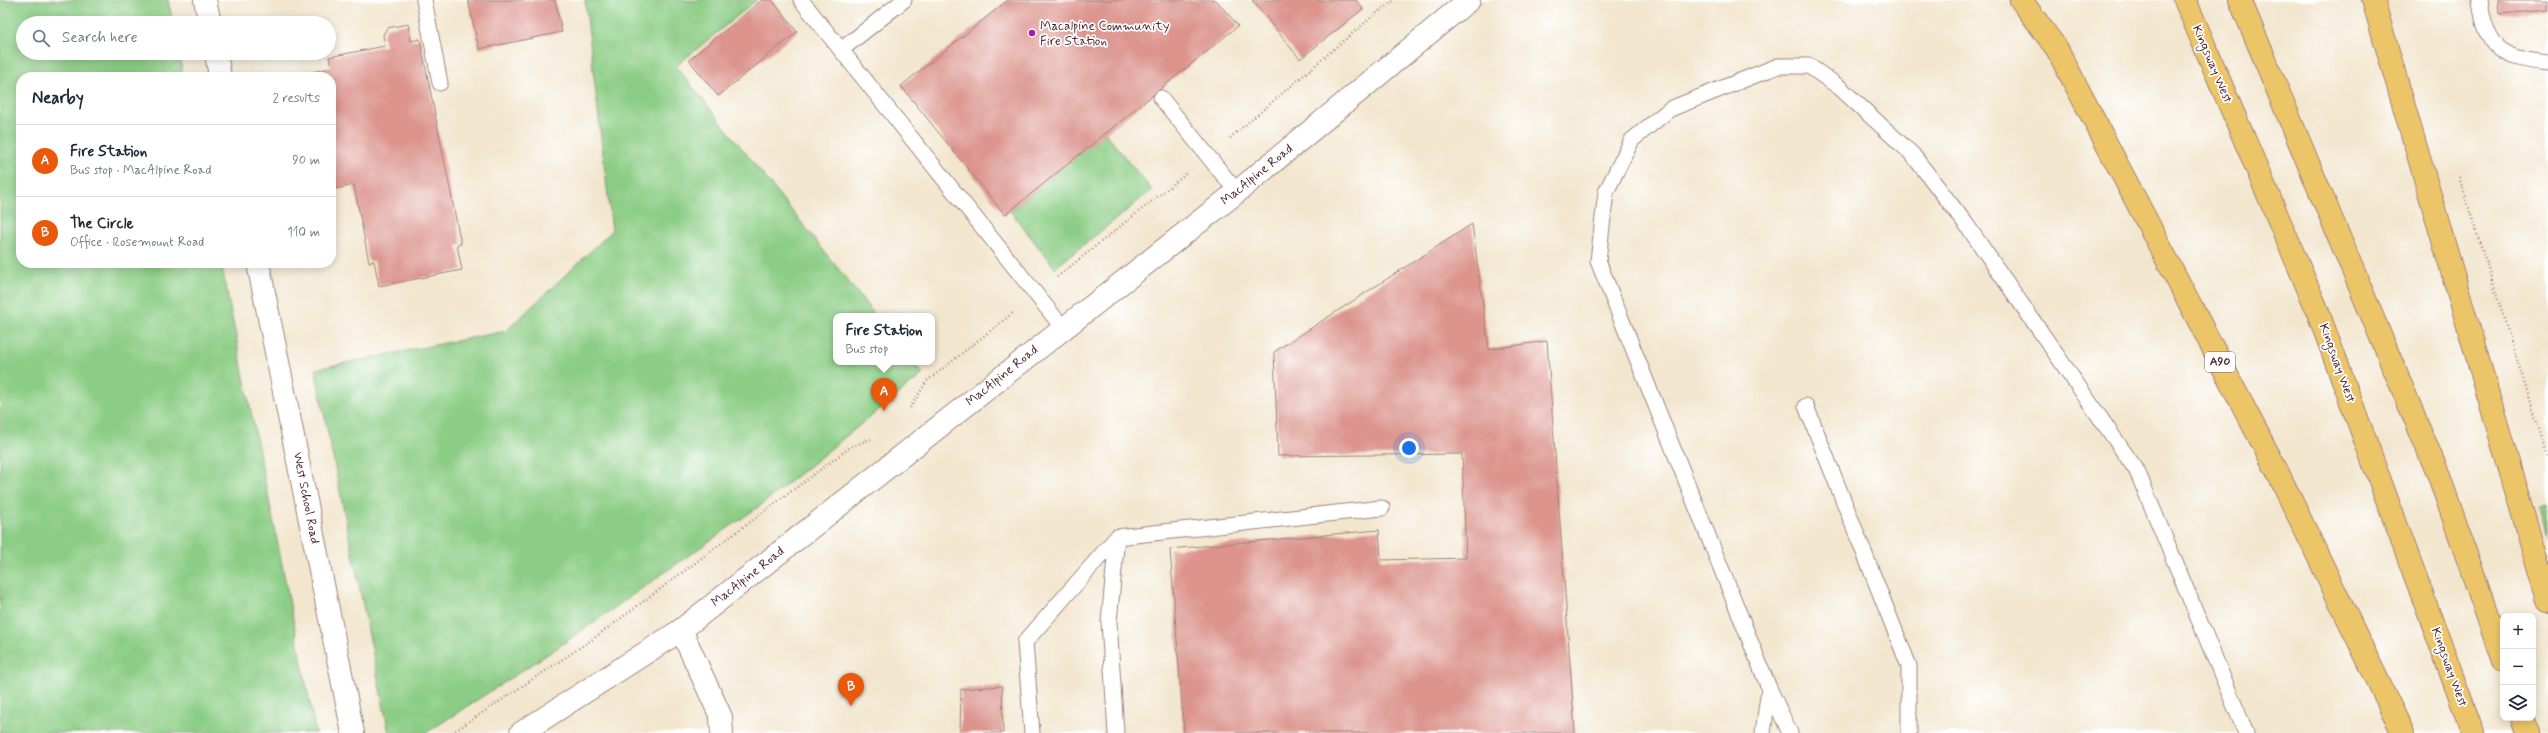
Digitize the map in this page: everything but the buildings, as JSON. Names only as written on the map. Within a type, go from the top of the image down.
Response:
[{"type":"highway","name":"A90","points":[[2021,0],[2057,49],[2273,462],[2404,733]]},
{"type":"highway","name":"Kingsway West","points":[[2185,0],[2316,306],[2473,733]]},
{"type":"highway","points":[[2240,0],[2439,476],[2500,652]]},
{"type":"highway","points":[[2373,0],[2548,600]]},
{"type":"highway","points":[[2523,721],[2528,733]]},
{"type":"street","points":[[205,0],[208,16]]},
{"type":"street","name":"MacAlpine Road","points":[[521,733],[681,630],[1237,192],[1469,0]]},
{"type":"street","points":[[217,60],[219,72]]},
{"type":"street","name":"West School Road","points":[[259,268],[353,733]]},
{"type":"street","points":[[681,630],[721,718],[722,733]]},
{"type":"lane","points":[[424,0],[440,83]]},
{"type":"lane","points":[[801,0],[1063,328]]},
{"type":"lane","points":[[841,50],[904,0]]},
{"type":"lane","points":[[2480,0],[2482,14],[2490,41],[2506,54],[2523,60],[2548,63]]},
{"type":"lane","points":[[1790,733],[1769,688],[1598,261],[1606,192],[1632,140],[1670,109],[1778,66],[1809,66],[1839,87],[1912,154],[1966,224],[2137,471],[2246,733]]},
{"type":"lane","points":[[1161,98],[1237,192]]},
{"type":"lane","points":[[1806,406],[1910,666],[1908,733]]},
{"type":"lane","points":[[1032,733],[1025,642],[1117,537],[1382,508]]},
{"type":"lane","points":[[1116,733],[1109,622],[1117,537]]},
{"type":"lane","points":[[1763,733],[1769,688]]},
{"type":"path","points":[[909,410],[927,380],[1208,156],[1395,0]]},
{"type":"path","points":[[452,733],[593,639],[852,446],[877,436]]},
{"type":"green space","points":[[0,0],[168,0],[171,16],[16,16],[16,60],[180,60],[182,72],[16,72],[16,268],[222,268],[316,733],[0,733]]},
{"type":"green space","points":[[585,0],[757,0],[676,66],[874,313],[833,313],[833,365],[916,365],[923,374],[761,505],[554,650],[426,733],[389,733],[315,369],[506,331],[612,231]]},
{"type":"green space","points":[[1105,133],[1152,190],[1055,268],[1010,211]]},
{"type":"green space","points":[[2548,505],[2548,535],[2540,507]]},
{"type":"place","name":"Macalpine Community Fire Station","points":[[1032,33]]},
{"type":"place","name":"Fire Station","points":[[884,411]]},
{"type":"place","name":"The Circle","points":[[851,706]]}]
